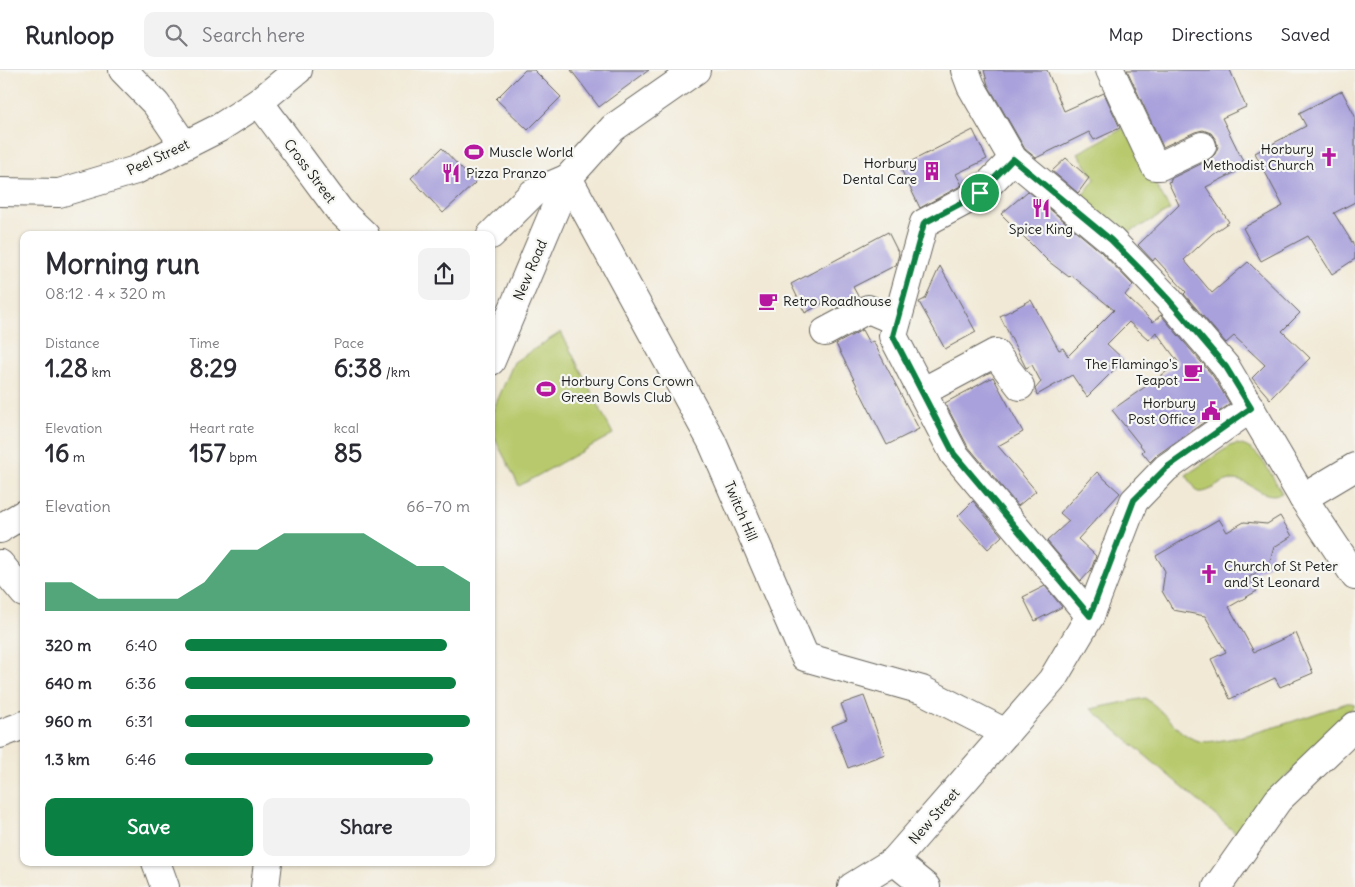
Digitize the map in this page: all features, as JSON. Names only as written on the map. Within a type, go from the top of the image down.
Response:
[{"type":"street","points":[[123,70],[156,104],[184,145]]},
{"type":"street","name":"Peel Street","points":[[0,192],[59,193],[136,170],[219,128],[259,102],[298,70]]},
{"type":"street","points":[[495,231],[533,193],[568,178],[613,128],[696,70]]},
{"type":"street","points":[[965,70],[971,86],[1013,159],[1111,240],[1168,299],[1226,367],[1303,498],[1355,576]]},
{"type":"street","points":[[1110,70],[1155,166],[1160,166],[1202,146]]},
{"type":"street","name":"Cross Street","points":[[259,102],[339,210],[361,231]]},
{"type":"street","points":[[1013,159],[980,193],[924,223],[893,336],[954,454],[1090,616]]},
{"type":"street","name":"New Road","points":[[495,351],[568,178]]},
{"type":"street","name":"Twitch Hill","points":[[568,178],[712,442],[805,657],[922,690],[1006,733]]},
{"type":"street","points":[[825,332],[868,309],[896,321]]},
{"type":"street","points":[[922,392],[995,353],[1020,386]]},
{"type":"street","name":"New Street","points":[[852,887],[894,861],[1052,680],[1090,616],[1134,500],[1166,468],[1251,408]]},
{"type":"street","points":[[1303,498],[1355,467]]},
{"type":"street","points":[[0,529],[20,516]]},
{"type":"street","points":[[0,564],[20,588]]},
{"type":"street","points":[[0,734],[20,726]]},
{"type":"street","points":[[1217,887],[1278,800],[1355,726]]},
{"type":"street","points":[[894,861],[926,887]]},
{"type":"street","points":[[157,866],[165,887]]},
{"type":"street","points":[[265,887],[268,866]]},
{"type":"green space","points":[[1124,128],[1170,210],[1128,233],[1080,199],[1095,179],[1078,153]]},
{"type":"green space","name":"Horbury Cons Crown Green Bowls Club","points":[[561,332],[613,434],[519,486],[495,439],[495,406],[514,362]]},
{"type":"green space","points":[[1236,444],[1252,450],[1258,455],[1282,493],[1275,495],[1263,493],[1241,481],[1234,480],[1224,482],[1207,491],[1198,492],[1186,475]]},
{"type":"green space","points":[[1145,698],[1158,708],[1181,732],[1195,740],[1208,742],[1225,740],[1270,729],[1347,703],[1352,703],[1355,706],[1272,791],[1238,835],[1091,709]]},
{"type":"building","points":[[525,70],[534,70],[561,97],[528,130],[496,99]]},
{"type":"building","points":[[571,70],[649,70],[599,107]]},
{"type":"building","points":[[984,70],[1047,70],[1064,111],[1104,93],[1120,128],[1094,140],[1089,132],[1036,158],[1025,149],[988,85]]},
{"type":"building","points":[[1127,70],[1230,70],[1246,107],[1222,118],[1246,167],[1206,187],[1229,222],[1212,234],[1184,260],[1212,293],[1248,262],[1300,313],[1282,331],[1310,358],[1270,399],[1252,378],[1265,365],[1234,336],[1226,343],[1184,294],[1186,292],[1155,258],[1153,261],[1138,245],[1179,205],[1168,182],[1171,181],[1170,179],[1209,160],[1215,154],[1218,147],[1211,133],[1203,130],[1163,147]]},
{"type":"building","name":"Horbury Methodist Church","points":[[1342,91],[1355,116],[1355,202],[1334,213],[1355,247],[1355,259],[1332,274],[1308,236],[1261,261],[1243,228],[1283,206],[1255,153],[1306,126],[1299,113]]},
{"type":"building","name":"Horbury Dental Care","points":[[973,130],[987,159],[956,174],[962,185],[920,208],[900,167]]},
{"type":"building","points":[[442,148],[475,183],[443,213],[411,178]]},
{"type":"building","points":[[1066,158],[1089,178],[1078,193],[1052,171]]},
{"type":"building","points":[[1028,191],[1100,251],[1133,285],[1125,295],[1153,322],[1161,315],[1213,376],[1230,404],[1157,455],[1150,462],[1142,452],[1144,450],[1112,410],[1179,363],[1156,332],[1149,340],[1129,322],[1107,344],[1124,360],[1087,397],[1072,375],[1037,395],[1035,389],[1041,382],[1032,365],[1026,368],[1000,316],[1031,300],[1059,350],[1063,348],[1068,356],[1114,310],[1071,275],[1069,277],[1048,261],[1001,214]]},
{"type":"building","points":[[888,232],[899,254],[896,265],[853,287],[858,296],[837,308],[832,298],[805,313],[791,284]]},
{"type":"building","points":[[940,266],[976,332],[945,349],[919,302],[925,299]]},
{"type":"building","points":[[862,330],[869,343],[873,341],[919,429],[887,445],[836,344]]},
{"type":"building","points":[[993,377],[1023,432],[998,446],[1036,491],[1018,506],[967,445],[945,403]]},
{"type":"building","points":[[1097,472],[1120,493],[1078,539],[1096,556],[1091,570],[1081,581],[1047,541],[1069,521],[1060,513]]},
{"type":"building","points":[[973,501],[1002,536],[988,549],[958,516]]},
{"type":"building","name":"Church of St Peter and St Leonard","points":[[1280,516],[1292,536],[1274,547],[1269,565],[1249,577],[1257,591],[1229,607],[1254,652],[1296,633],[1313,673],[1280,687],[1275,678],[1230,699],[1211,659],[1226,652],[1205,616],[1173,610],[1162,591],[1165,571],[1156,556],[1219,519],[1227,532],[1244,522],[1267,524]]},
{"type":"building","points":[[1045,586],[1062,607],[1035,621],[1023,597]]},
{"type":"building","points":[[864,696],[885,754],[848,768],[832,726],[847,720],[841,704]]},
{"type":"place","name":"Muscle World","points":[[474,152]]},
{"type":"place","name":"Horbury Methodist Church","points":[[1329,157]]},
{"type":"place","name":"Horbury Dental Care","points":[[932,171]]},
{"type":"place","name":"Pizza Pranzo","points":[[451,173]]},
{"type":"place","name":"Spice King","points":[[1041,208]]},
{"type":"place","name":"Retro Roadhouse","points":[[768,301]]},
{"type":"place","name":"The Flamingo's Teapot","points":[[1193,372]]},
{"type":"place","name":"Horbury Cons Crown Green Bowls Club","points":[[546,389]]},
{"type":"place","name":"Horbury Post Office","points":[[1211,411]]},
{"type":"place","name":"Church of St Peter and St Leonard","points":[[1209,574]]},
{"type":"route","points":[[1013,159],[1111,240],[1140,269],[1226,367],[1251,408],[1166,468],[1134,500],[1090,616],[954,454],[893,336],[924,223],[960,206],[980,193],[1013,159]]}]
